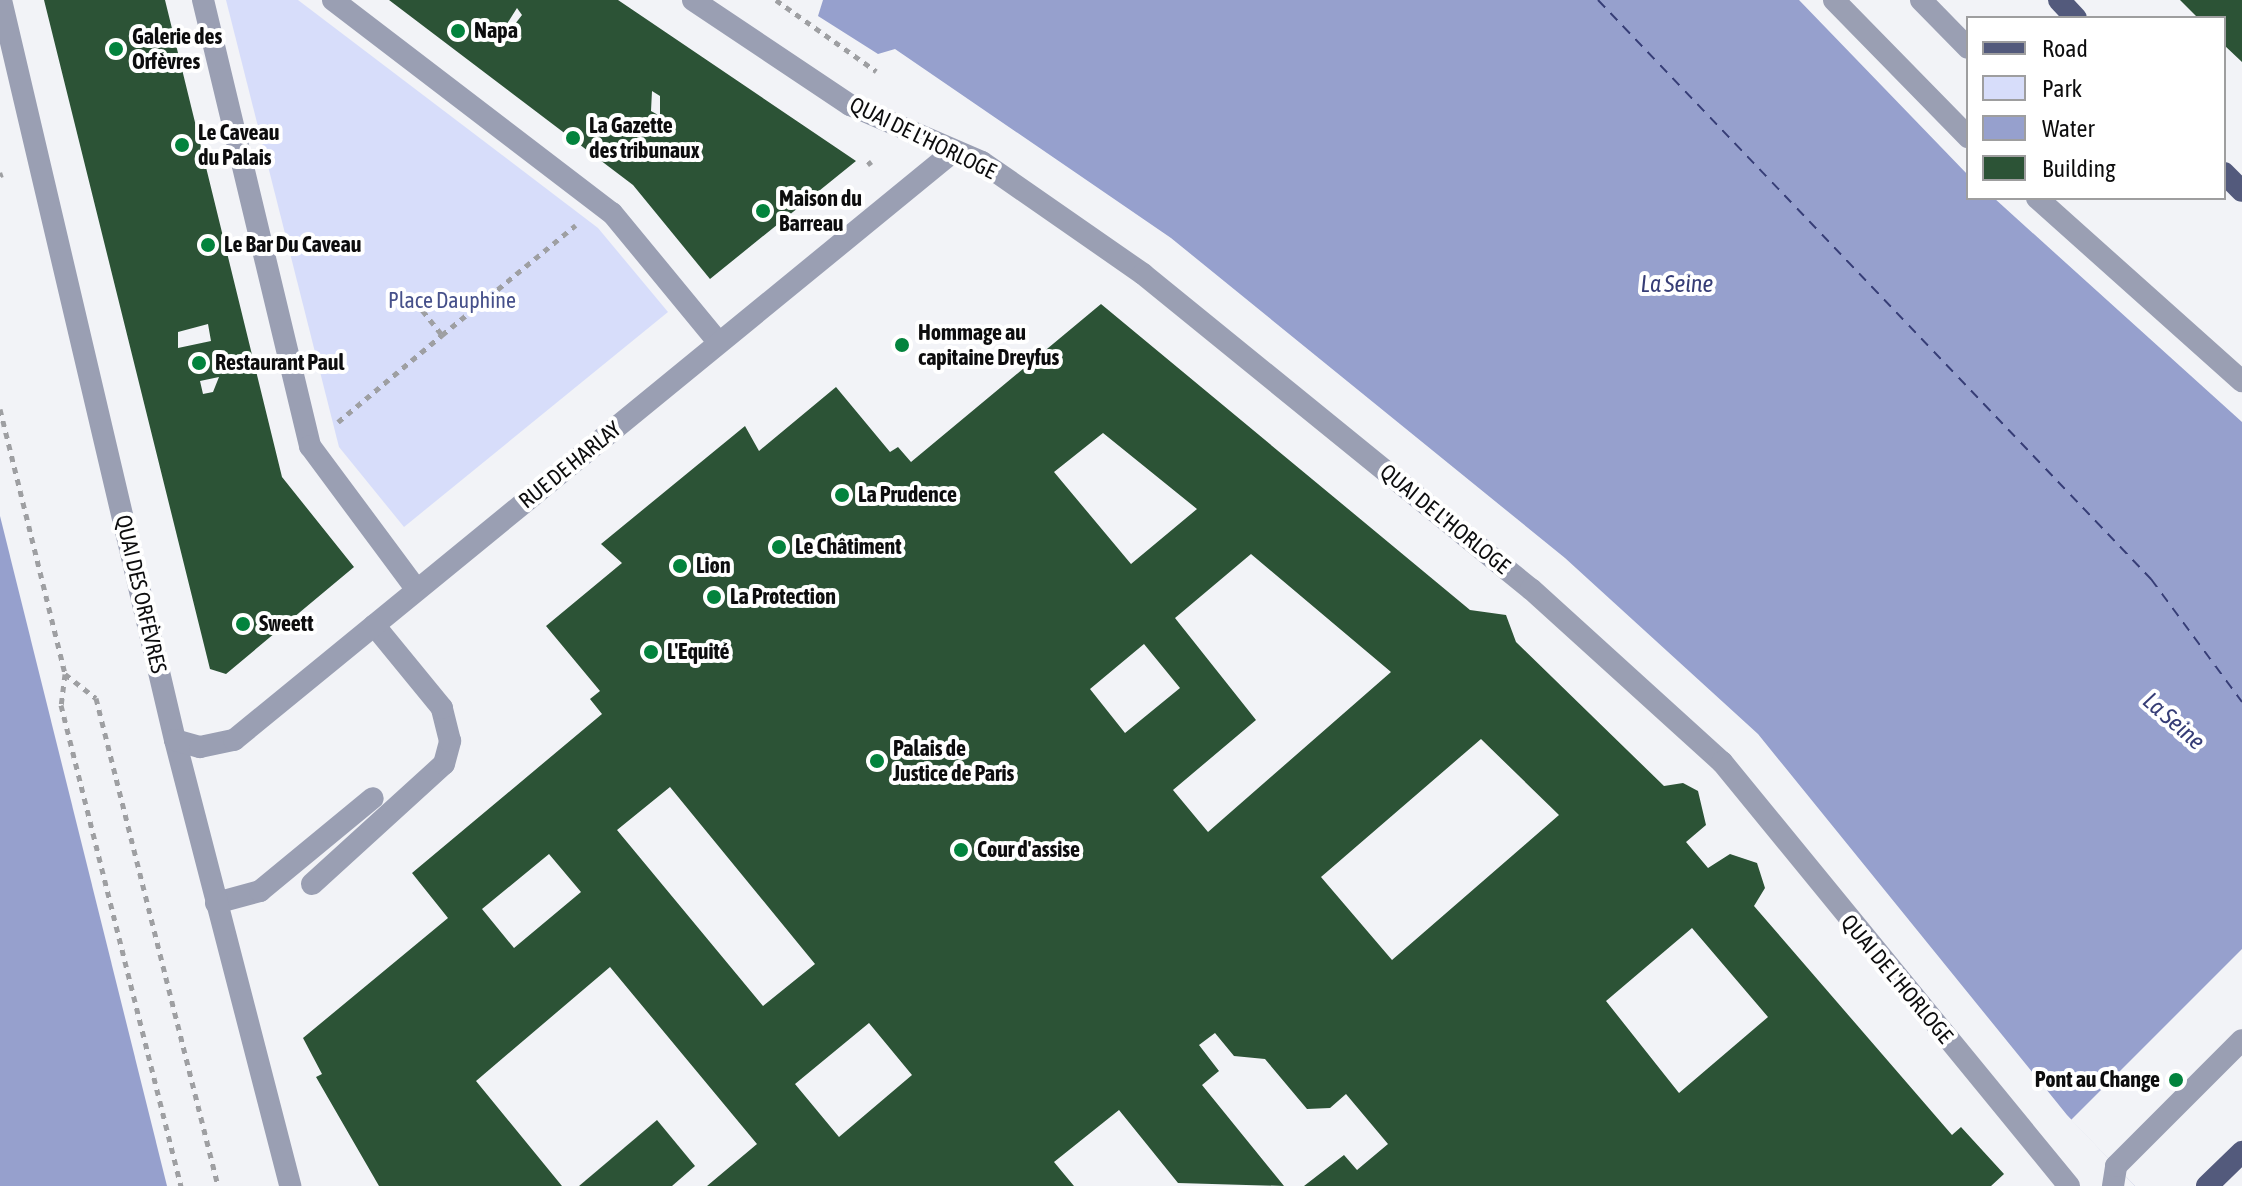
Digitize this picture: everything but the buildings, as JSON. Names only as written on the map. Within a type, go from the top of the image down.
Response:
[{"type":"main road","points":[[2059,0],[2074,16]]},
{"type":"main road","points":[[2226,175],[2242,191]]},
{"type":"main road","points":[[2207,1186],[2242,1152]]},
{"type":"street","name":"QUAI DES ORFÈVRES","points":[[1,0],[175,740],[290,1186]]},
{"type":"street","points":[[203,0],[310,446],[417,590]]},
{"type":"street","points":[[333,0],[600,204],[719,343]]},
{"type":"street","name":"QUAI DE L'HORLOGE","points":[[693,0],[850,105],[982,162],[1143,274],[1531,589],[1722,762],[2069,1186]]},
{"type":"street","points":[[1834,0],[1966,135]]},
{"type":"street","points":[[1921,0],[1966,46]]},
{"type":"street","name":"RUE DE HARLAY","points":[[175,740],[200,747],[234,740],[953,152]]},
{"type":"street","points":[[2039,200],[2242,381]]},
{"type":"street","points":[[312,884],[435,779],[447,752],[442,708],[374,625]]},
{"type":"street","points":[[216,903],[260,891],[373,798]]},
{"type":"street","points":[[2115,1176],[2242,1040]]},
{"type":"path","points":[[776,0],[876,71]]},
{"type":"path","points":[[328,431],[600,204]]},
{"type":"path","points":[[415,301],[442,335]]},
{"type":"path","points":[[0,409],[65,674],[61,705],[181,1186]]},
{"type":"path","points":[[65,674],[96,698],[218,1186]]},
{"type":"green space","name":"Place Dauphine","points":[[226,0],[298,0],[598,228],[668,312],[404,527],[339,447]]},
{"type":"water","name":"La Seine","points":[[823,0],[1799,0],[1966,173],[1966,200],[1996,200],[2242,422],[2242,1186],[2135,1186],[2067,1115],[1758,734],[1565,558],[1171,238],[895,49],[878,54],[818,16]]},
{"type":"water","points":[[0,516],[167,1186],[0,1186]]},
{"type":"pier","name":"Pont au Change","points":[[2242,949],[2242,1186],[2135,1186],[2071,1120]]},
{"type":"ferry route","points":[[1598,0],[2151,579],[2242,702]]},
{"type":"place","name":"Napa","points":[[458,31]]},
{"type":"place","name":"Galerie des Orfèvres","points":[[116,49]]},
{"type":"place","name":"La Gazette des tribunaux","points":[[573,138]]},
{"type":"place","name":"Le Caveau du Palais","points":[[182,145]]},
{"type":"place","name":"Maison du Barreau","points":[[763,211]]},
{"type":"place","name":"Le Bar Du Caveau","points":[[208,245]]},
{"type":"place","name":"Hommage au capitaine Dreyfus","points":[[902,345]]},
{"type":"place","name":"Restaurant Paul","points":[[199,363]]},
{"type":"place","name":"La Prudence","points":[[842,495]]},
{"type":"place","name":"Le Châtiment","points":[[779,547]]},
{"type":"place","name":"Lion","points":[[680,566]]},
{"type":"place","name":"La Protection","points":[[714,597]]},
{"type":"place","name":"Sweett","points":[[243,624]]},
{"type":"place","name":"L'Equité","points":[[651,652]]},
{"type":"place","name":"Palais de Justice de Paris","points":[[877,761]]},
{"type":"place","name":"Cour d'assise","points":[[961,850]]},
{"type":"place","name":"Pont au Change","points":[[2176,1080]]}]
